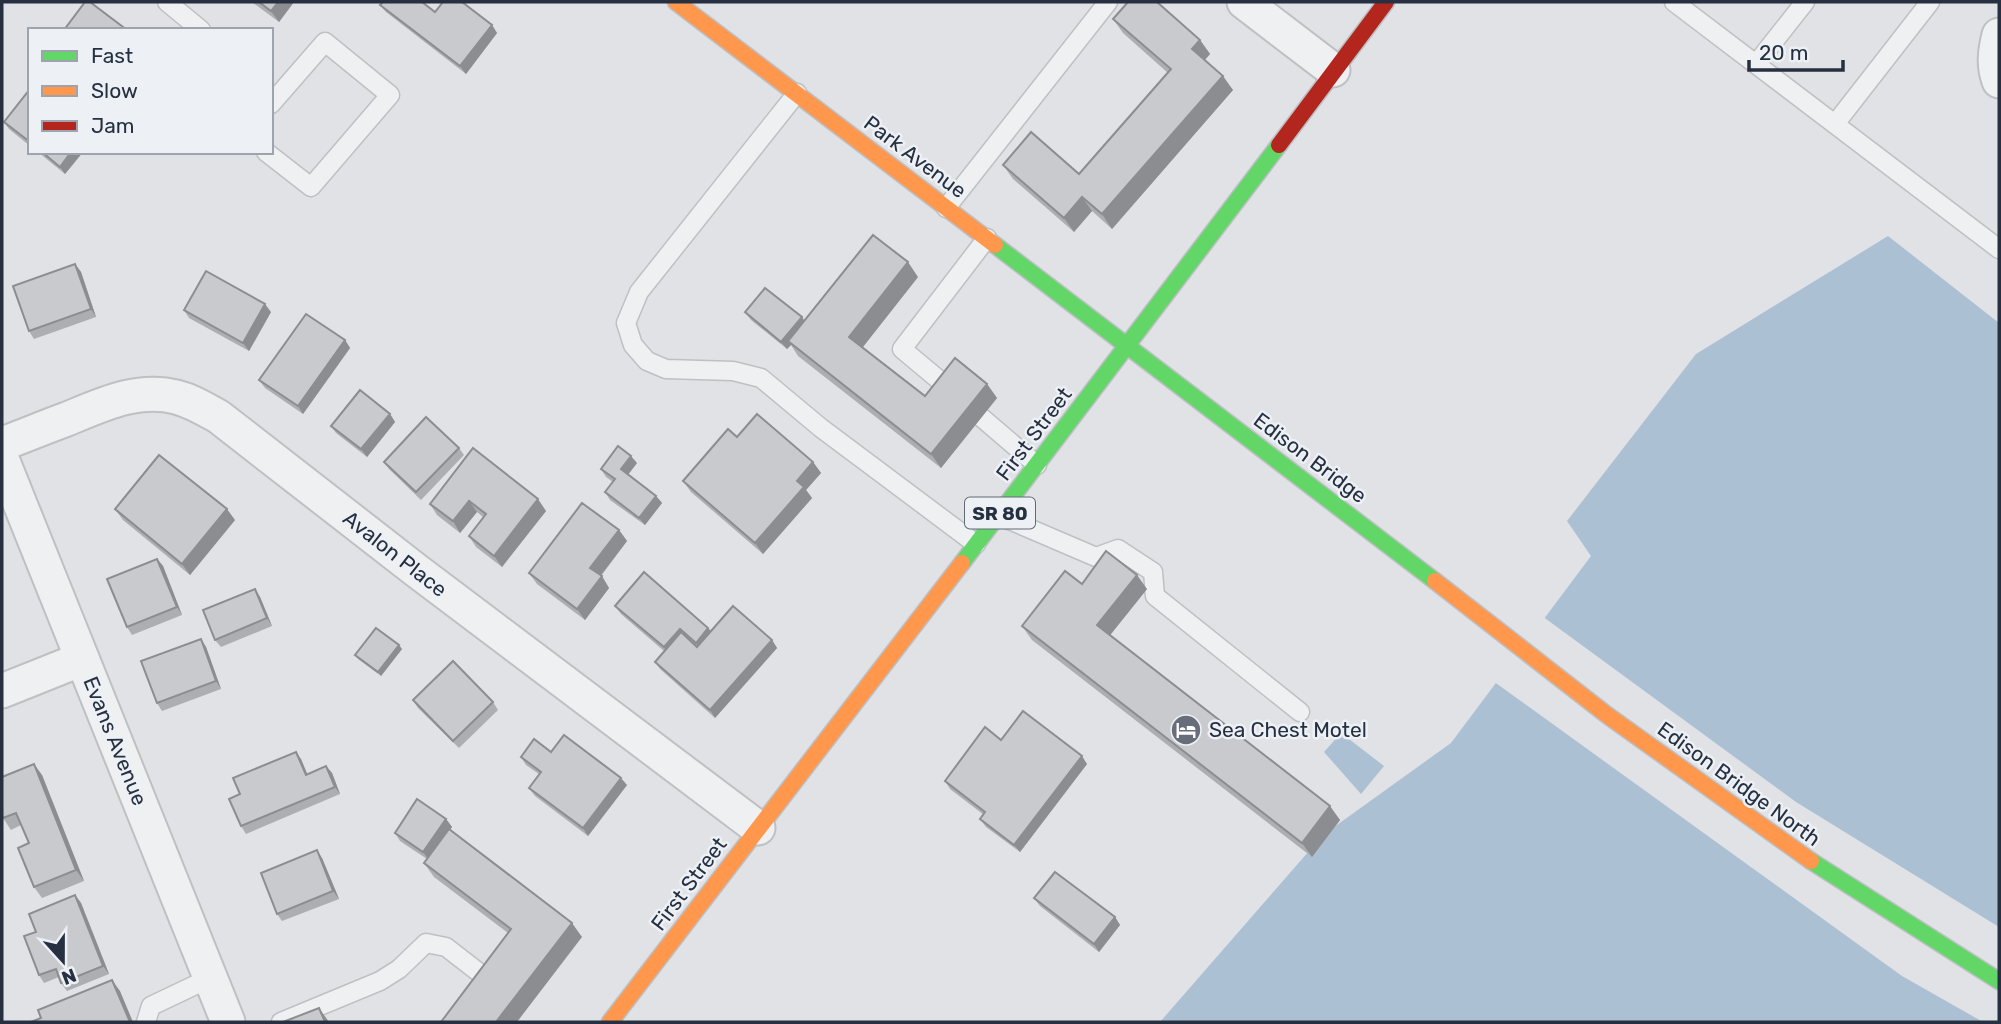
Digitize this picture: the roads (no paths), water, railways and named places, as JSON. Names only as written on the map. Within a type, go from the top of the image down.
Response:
[{"type":"main road","name":"Park Avenue","points":[[676,2],[1128,346]]},
{"type":"main road","name":"First Street","points":[[610,1022],[1128,346],[1385,2]]},
{"type":"main road","name":"Edison Bridge","points":[[1128,346],[1466,604]]},
{"type":"main road","name":"Edison Bridge North","points":[[1466,604],[1607,715],[1824,870],[1999,981]]},
{"type":"street","points":[[1244,2],[1333,70]]},
{"type":"street","points":[[1999,35],[1995,51],[1999,81]]},
{"type":"street","name":"Avalon Place","points":[[2,444],[133,396],[174,396],[198,405],[219,417],[417,571],[758,828]]},
{"type":"street","name":"Evans Avenue","points":[[2,459],[228,1022]]},
{"type":"street","points":[[2,691],[82,659]]},
{"type":"lane","points":[[167,2],[199,28]]},
{"type":"lane","points":[[946,208],[1108,2]]},
{"type":"lane","points":[[1675,2],[1999,249]]},
{"type":"lane","points":[[1756,64],[1805,2]]},
{"type":"lane","points":[[1835,124],[1930,2]]},
{"type":"lane","points":[[269,154],[311,187],[390,95],[325,42],[274,96]]},
{"type":"lane","points":[[797,93],[639,292],[625,323],[633,345],[647,361],[666,369],[733,371],[761,378],[821,428],[976,544]]},
{"type":"lane","points":[[951,390],[902,349],[987,238]]},
{"type":"lane","points":[[981,417],[1037,465]]},
{"type":"lane","points":[[998,515],[1098,563],[1118,549],[1153,572],[1147,598],[1300,712]]},
{"type":"lane","points":[[281,1022],[380,981],[399,969],[426,943],[446,947],[477,971]]},
{"type":"lane","points":[[146,1022],[151,1006],[210,978]]},
{"type":"water","points":[[1888,236],[1999,323],[1999,1022],[1160,1022],[1323,835],[1451,743],[1591,556],[1567,521],[1696,354]]},
{"type":"water","points":[[1341,733],[1384,766],[1361,794],[1324,752]]},
{"type":"place","name":"Sea Chest Motel","points":[[1186,730]]}]
